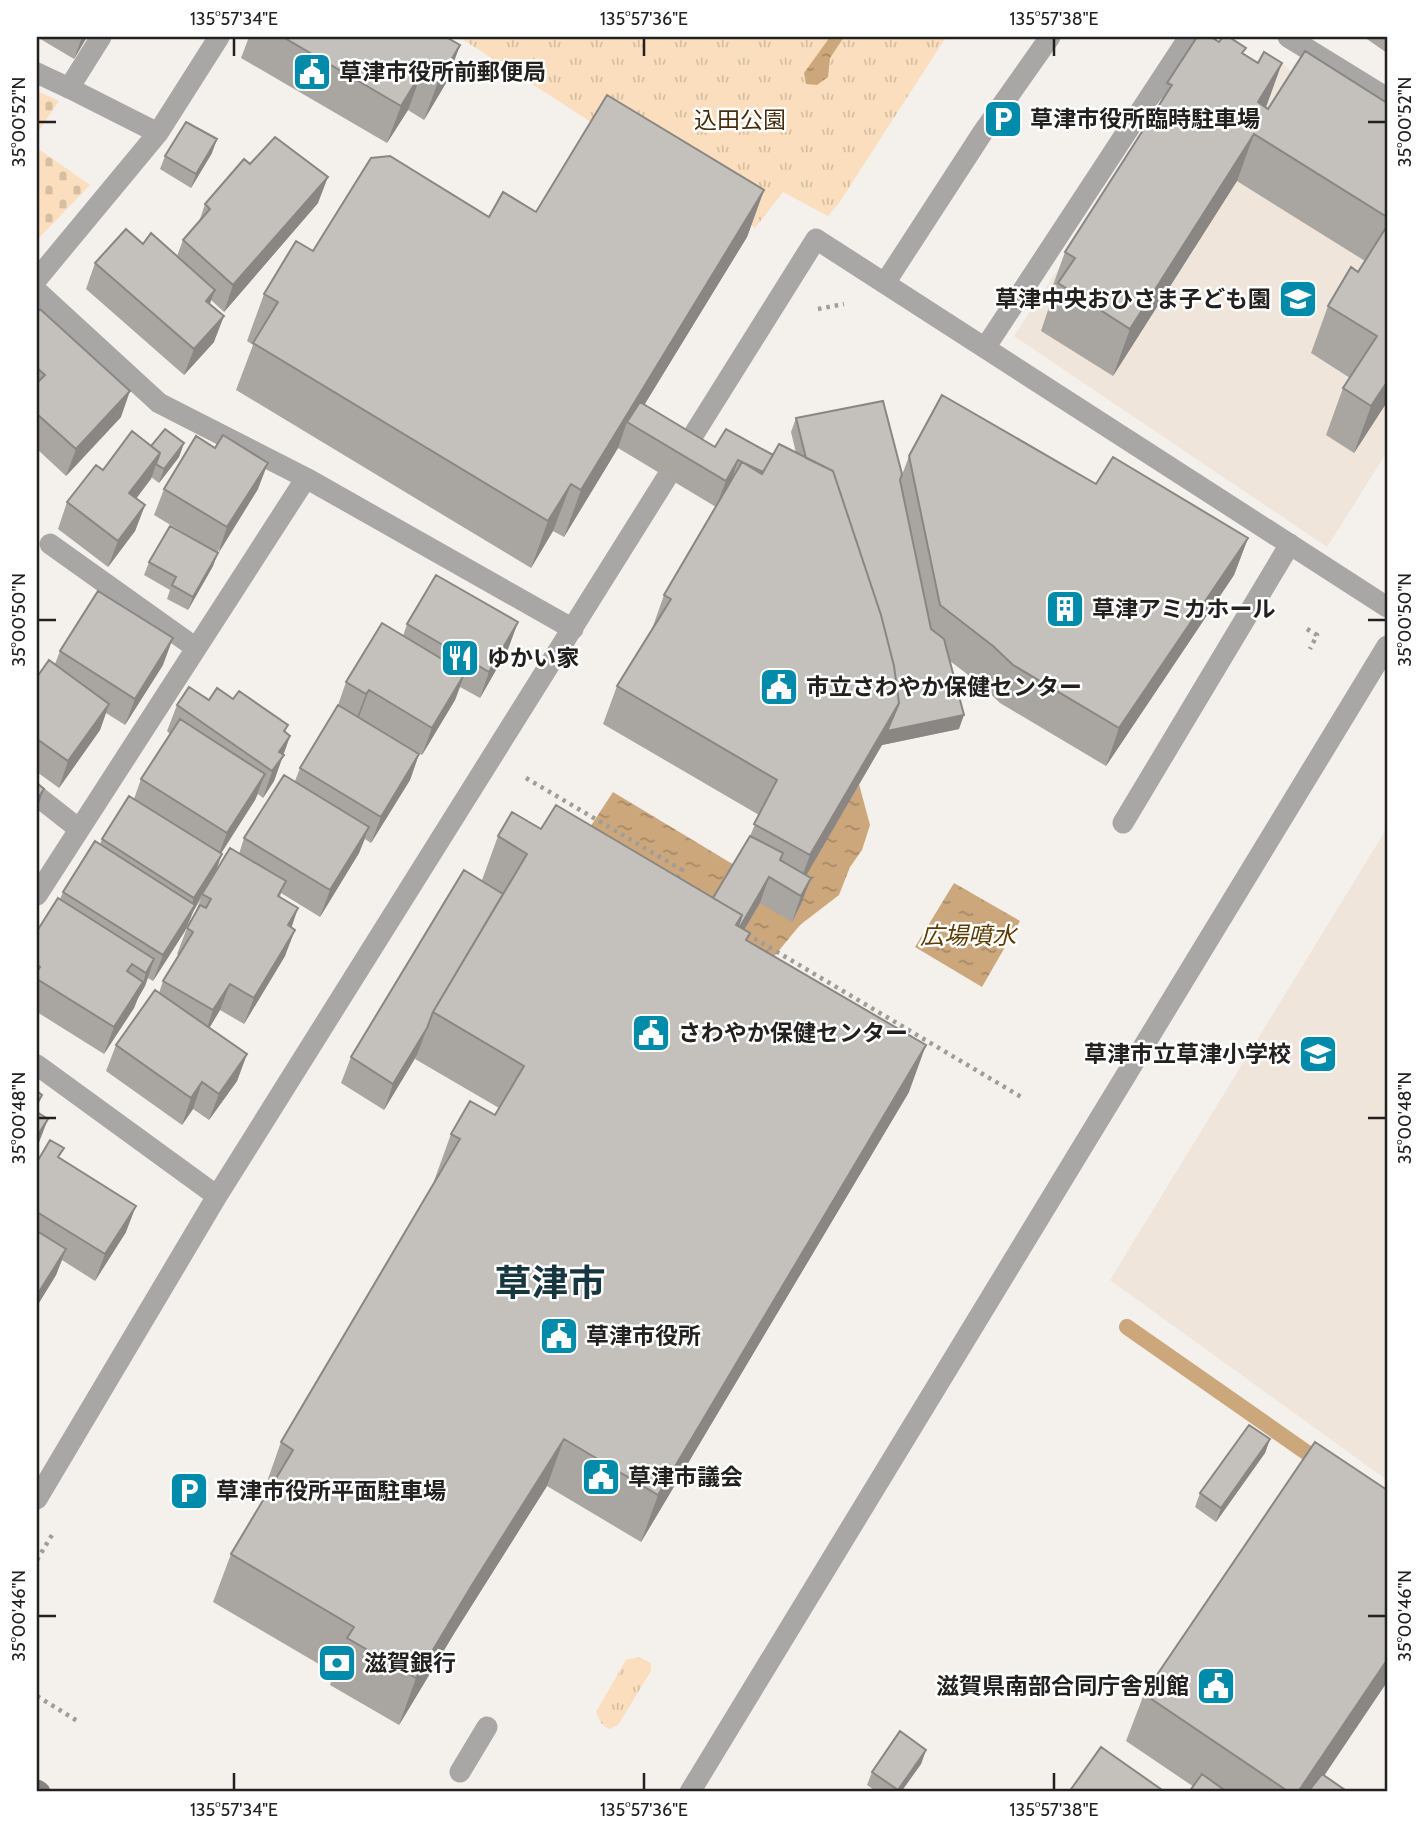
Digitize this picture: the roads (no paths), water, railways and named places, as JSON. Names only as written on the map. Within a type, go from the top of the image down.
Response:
[{"type":"street","points":[[69,88],[101,37]]},
{"type":"street","points":[[37,279],[158,133],[219,37]]},
{"type":"street","points":[[885,283],[983,132],[1050,37]]},
{"type":"street","points":[[985,348],[1189,37]]},
{"type":"street","points":[[1288,37],[1387,97]]},
{"type":"street","points":[[37,74],[158,133]]},
{"type":"street","points":[[37,1499],[217,1196],[816,239],[1387,607]]},
{"type":"street","points":[[37,291],[159,403],[306,478],[573,629]]},
{"type":"street","points":[[37,895],[306,478]]},
{"type":"street","points":[[50,544],[197,648]]},
{"type":"street","points":[[1124,823],[1290,544]]},
{"type":"street","points":[[690,1792],[1387,646]]},
{"type":"street","points":[[37,796],[79,829]]},
{"type":"street","points":[[37,1065],[217,1196]]},
{"type":"street","points":[[460,1772],[487,1727]]},
{"type":"water","points":[[830,37],[844,37],[830,58],[828,77],[817,85],[806,84],[804,73]]},
{"type":"water","points":[[859,784],[870,825],[862,850],[850,867],[839,895],[800,925],[767,965],[564,867],[613,792],[789,898]]},
{"type":"water","name":"広場噴水","points":[[954,883],[1020,921],[982,987],[915,947]]},
{"type":"waterway","points":[[1127,1327],[1323,1464]]},
{"type":"place","name":"草津市役所前郵便局","points":[[312,72]]},
{"type":"place","name":"草津市役所臨時駐車場","points":[[1003,119]]},
{"type":"place","name":"草津中央おひさま子ども園","points":[[1298,299]]},
{"type":"place","name":"草津アミカホール","points":[[1065,609]]},
{"type":"place","name":"ゆかい家","points":[[460,658]]},
{"type":"place","name":"市立さわやか保健センター","points":[[779,687]]},
{"type":"place","name":"さわやか保健センター","points":[[651,1033]]},
{"type":"place","name":"草津市立草津小学校","points":[[1318,1054]]},
{"type":"place","name":"草津市役所","points":[[559,1336]]},
{"type":"place","name":"草津市議会","points":[[601,1477]]},
{"type":"place","name":"草津市役所平面駐車場","points":[[189,1491]]},
{"type":"place","name":"滋賀銀行","points":[[337,1663]]},
{"type":"place","name":"滋賀県南部合同庁舎別館","points":[[1216,1686]]},
{"type":"district","name":"草津市","points":[[550,1282]]},
{"type":"park label","name":"込田公園","points":[[740,120]]}]
